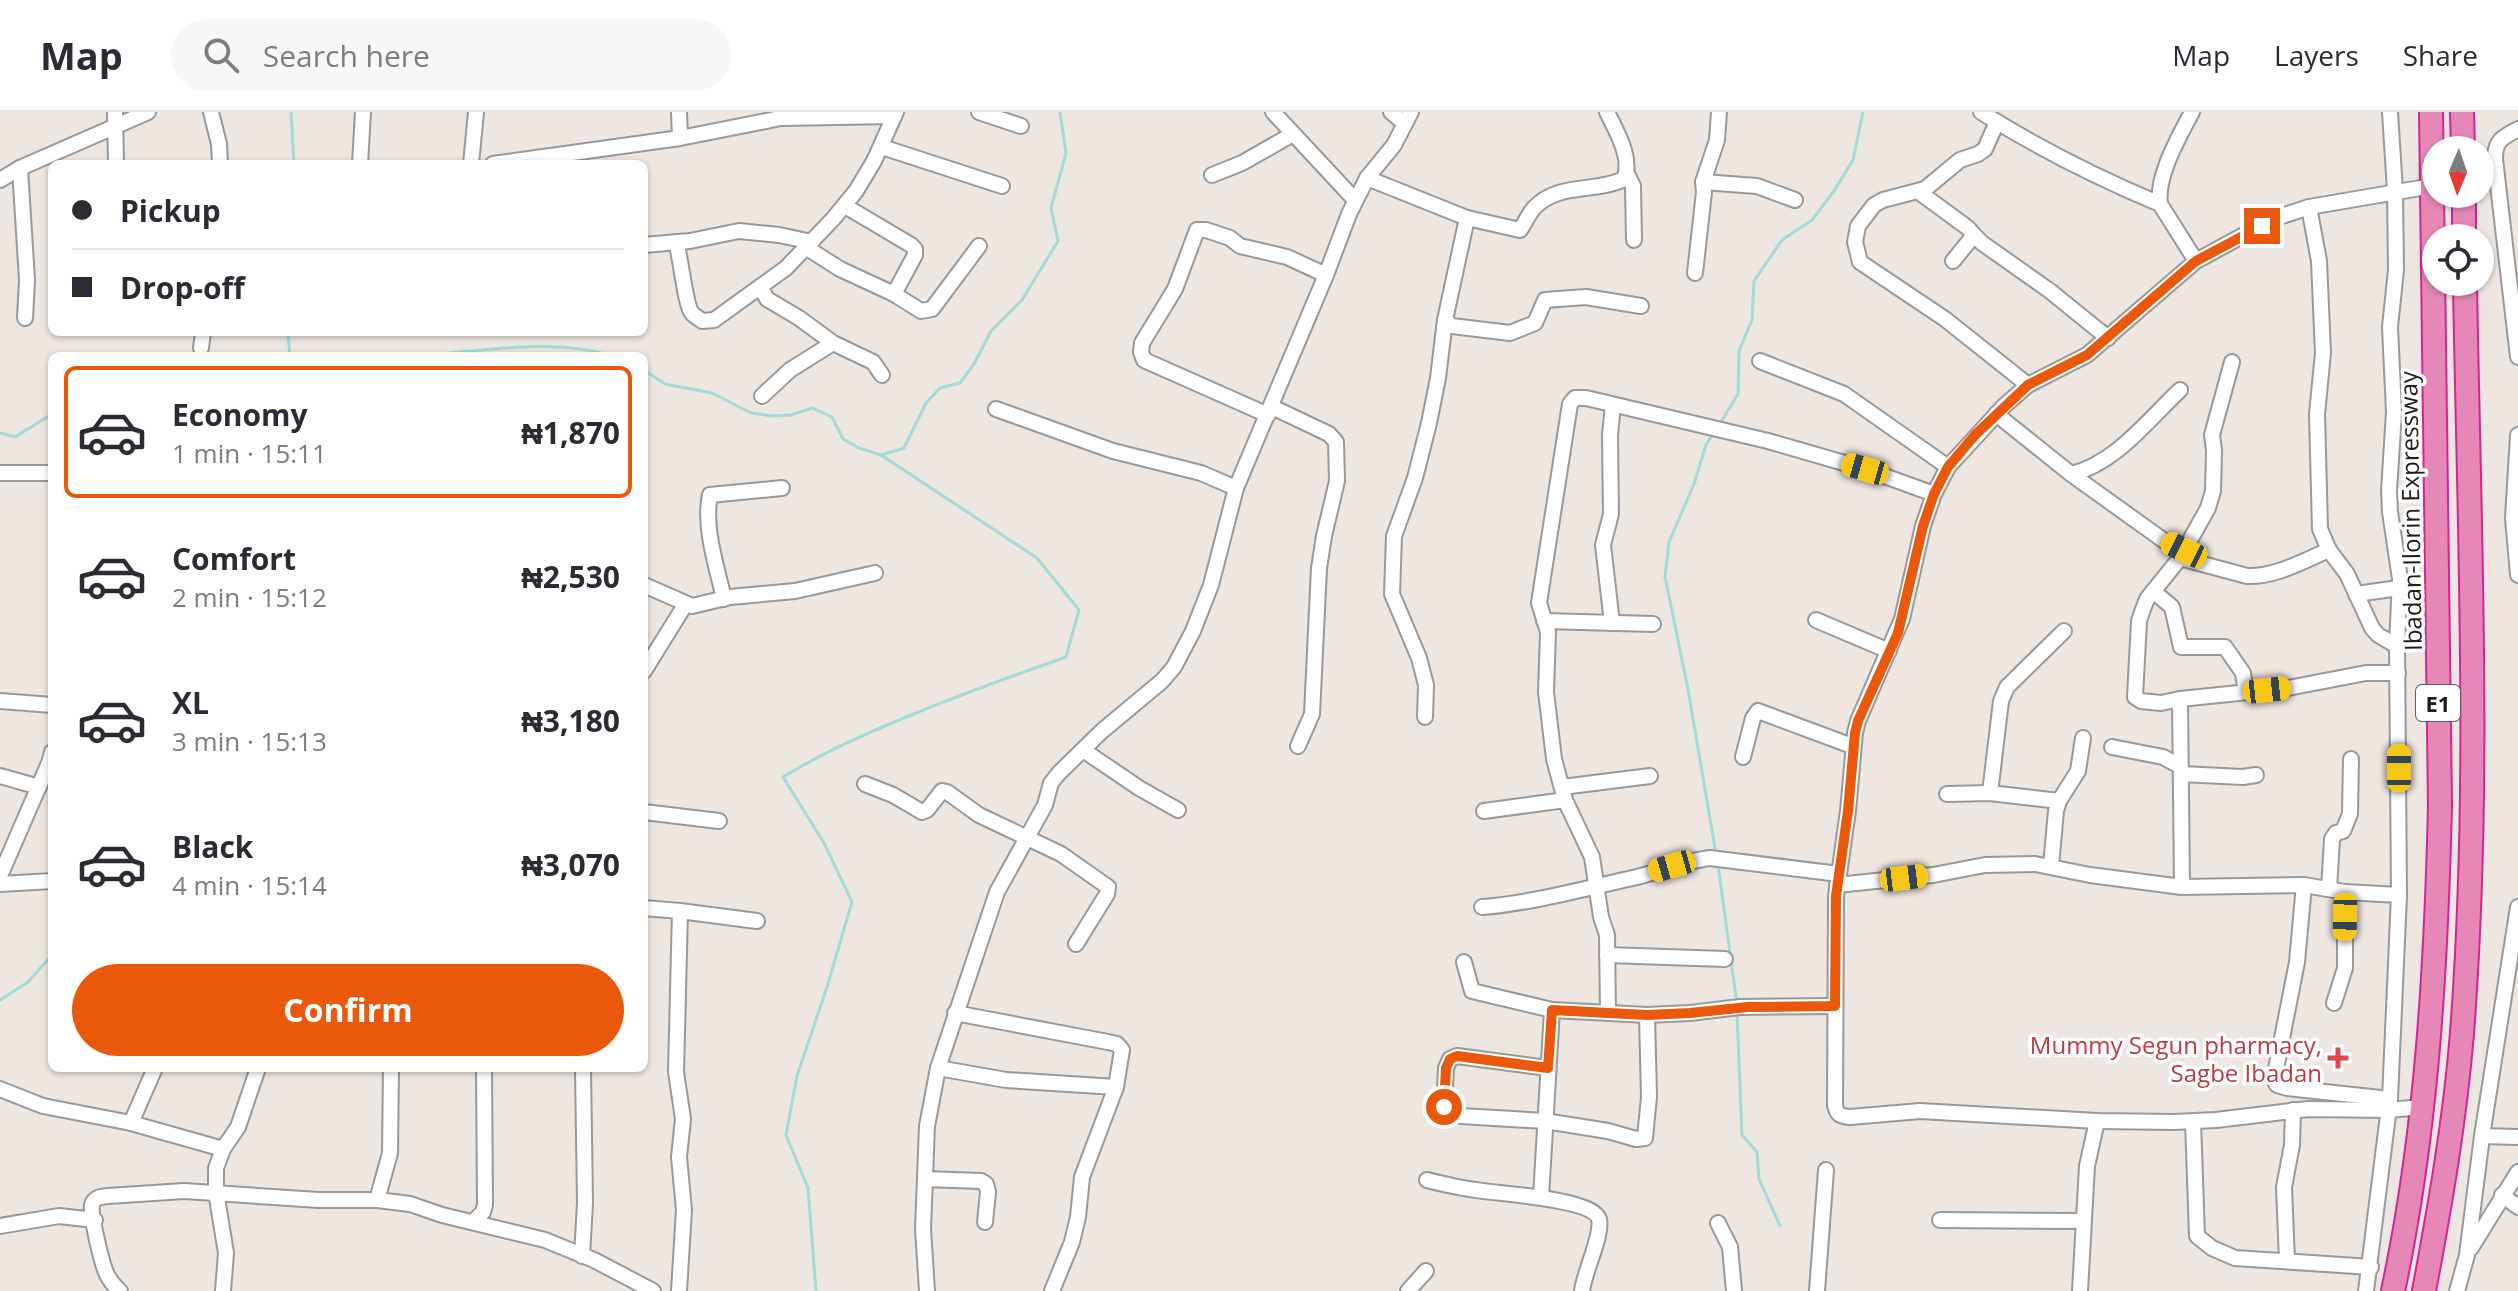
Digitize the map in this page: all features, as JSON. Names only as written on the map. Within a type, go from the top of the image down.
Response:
[{"type":"highway","name":"Ibadan-Ilorin Expressway","points":[[2431,112],[2431,136]]},
{"type":"highway","points":[[2462,112],[2463,136]]},
{"type":"highway","name":"Ibadan-Ilorin Expressway","points":[[2393,1291],[2422,1107],[2435,953],[2440,806],[2432,208]]},
{"type":"highway","name":"E1","points":[[2424,1291],[2456,1092],[2468,932],[2472,787],[2465,296]]},
{"type":"street","points":[[0,180],[115,119],[148,112]]},
{"type":"street","points":[[211,112],[220,160]]},
{"type":"street","points":[[360,160],[363,112]]},
{"type":"street","points":[[471,160],[476,112]]},
{"type":"street","points":[[679,112],[680,138]]},
{"type":"street","points":[[979,112],[1021,126]]},
{"type":"street","points":[[1273,112],[1355,200]]},
{"type":"street","points":[[927,1291],[923,1229],[927,1126],[938,1068],[997,892],[1045,805],[1051,783],[1129,707],[1162,681],[1174,667],[1193,631],[1211,585],[1236,488],[1355,200],[1367,178],[1394,145],[1408,118],[1391,112]]},
{"type":"street","points":[[1607,112],[1624,151],[1627,174],[1633,186],[1634,240]]},
{"type":"street","points":[[1695,273],[1703,182],[1717,140],[1719,112]]},
{"type":"street","points":[[1981,112],[2059,158],[2160,204]]},
{"type":"street","points":[[2366,1291],[2389,1105],[2399,895],[2399,588],[2389,491],[2394,438],[2390,327],[2396,270],[2390,112]]},
{"type":"street","points":[[2189,113],[2161,180],[2159,193],[2160,204],[2196,261]]},
{"type":"street","points":[[522,160],[680,138],[781,115],[895,114],[882,147],[845,206],[786,268],[714,320],[702,321],[692,313],[676,242]]},
{"type":"street","points":[[115,119],[116,160]]},
{"type":"street","points":[[1997,122],[1985,149],[1978,154],[1960,160],[1919,192],[1874,205],[1858,226],[1855,242],[1860,262],[1945,319],[2028,385]]},
{"type":"street","points":[[2518,129],[2495,147],[2514,285],[2518,357]]},
{"type":"street","points":[[1212,175],[1242,163],[1293,134]]},
{"type":"street","points":[[882,147],[1002,186]]},
{"type":"street","points":[[20,168],[27,280],[25,318]]},
{"type":"street","points":[[1367,178],[1467,218],[1520,230],[1531,211],[1548,198],[1576,188],[1618,182],[1627,174]]},
{"type":"street","points":[[1703,182],[1744,184],[1795,200]]},
{"type":"street","points":[[2389,1105],[2293,1110],[2193,1121],[2097,1121],[1920,1111],[1841,1116],[1835,1105],[1838,879],[1848,811],[1852,746],[1858,721],[1902,619],[1923,526],[1948,467],[1996,414],[2028,385],[2087,355],[2196,261],[2279,217],[2309,207],[2422,187]]},
{"type":"street","points":[[1919,192],[2108,338]]},
{"type":"street","points":[[845,206],[915,249],[915,255],[894,294]]},
{"type":"street","points":[[2309,207],[2319,261],[2321,307],[2322,365],[2317,414],[2320,529],[2329,550],[2342,565],[2372,628],[2397,646]]},
{"type":"street","points":[[1425,717],[1426,685],[1419,658],[1392,594],[1394,536],[1415,478],[1429,423],[1445,320],[1467,218]]},
{"type":"street","points":[[1298,746],[1312,714],[1319,568],[1337,481],[1336,442],[1329,434],[1144,360],[1141,352],[1142,343],[1175,289],[1197,230],[1230,238],[1240,246],[1287,257],[1326,275]]},
{"type":"street","points":[[648,245],[739,231],[779,235],[810,245],[840,269],[894,294],[921,311],[932,309],[979,246]]},
{"type":"street","points":[[1953,261],[1974,235]]},
{"type":"street","points":[[761,288],[767,299],[833,343],[873,362],[882,375]]},
{"type":"street","points":[[1445,320],[1452,326],[1510,333],[1535,323],[1545,300],[1586,297],[1641,306]]},
{"type":"street","points":[[201,348],[202,336]]},
{"type":"street","points":[[762,396],[790,370],[833,343]]},
{"type":"street","points":[[1760,361],[1844,394],[1948,467]]},
{"type":"street","points":[[2232,362],[2212,435],[2213,491],[2208,508],[2182,554],[2147,599],[2139,621],[2135,697],[2141,701],[2161,703],[2288,688],[2366,673],[2398,673]]},
{"type":"street","points":[[2071,474],[2094,466],[2117,450],[2180,390]]},
{"type":"street","points":[[1608,1013],[1607,935],[1588,844],[1564,793],[1554,759],[1546,692],[1548,641],[1539,603],[1570,404],[1575,398],[1586,398],[1768,441],[1865,469],[1934,494]]},
{"type":"street","points":[[1612,623],[1603,545],[1611,514],[1610,435],[1613,405]]},
{"type":"street","points":[[996,409],[1113,451],[1201,473],[1236,488]]},
{"type":"street","points":[[1996,414],[2071,474],[2182,554],[2247,576],[2258,576],[2276,572],[2329,550]]},
{"type":"street","points":[[2518,435],[2513,518],[2518,574]]},
{"type":"street","points":[[0,473],[48,473]]},
{"type":"street","points":[[724,599],[712,539],[708,505],[710,495],[782,488]]},
{"type":"street","points":[[648,587],[685,605],[702,605],[724,599],[795,591],[875,573]]},
{"type":"street","points":[[2356,594],[2399,588]]},
{"type":"street","points":[[2153,591],[2172,607],[2181,647],[2225,647],[2243,673],[2246,692]]},
{"type":"street","points":[[648,665],[685,605]]},
{"type":"street","points":[[1816,620],[1889,651]]},
{"type":"street","points":[[1544,621],[1653,624]]},
{"type":"street","points":[[1990,793],[2001,701],[2007,687],[2064,631]]},
{"type":"street","points":[[2180,699],[2182,887]]},
{"type":"street","points":[[0,701],[48,705]]},
{"type":"street","points":[[1743,757],[1753,718],[1758,711],[1852,746]]},
{"type":"street","points":[[2051,866],[2059,801],[2078,771],[2083,738]]},
{"type":"street","points":[[2112,747],[2163,757],[2180,770],[2243,777],[2256,775]]},
{"type":"street","points":[[1083,750],[1178,810]]},
{"type":"street","points":[[2329,889],[2332,839],[2336,833],[2343,831],[2350,814],[2351,759]]},
{"type":"street","points":[[0,776],[44,784],[0,876]]},
{"type":"street","points":[[1484,811],[1650,776]]},
{"type":"street","points":[[865,784],[893,795],[922,812],[942,791],[947,792],[979,815],[1061,854],[1108,887],[1107,894],[1076,944]]},
{"type":"street","points":[[1947,794],[1990,793],[2059,801]]},
{"type":"street","points":[[648,812],[719,821]]},
{"type":"street","points":[[1482,907],[1524,901],[1710,858],[1838,879],[1933,875],[1985,865],[2035,864],[2182,887],[2304,885],[2345,892],[2399,895]]},
{"type":"street","points":[[0,884],[48,881]]},
{"type":"street","points":[[2304,885],[2297,962],[2274,1079],[2277,1085],[2389,1105],[2422,1107]]},
{"type":"street","points":[[2334,1003],[2345,968],[2345,892]]},
{"type":"street","points":[[2457,1291],[2467,1255],[2482,1136],[2518,907]]},
{"type":"street","points":[[648,908],[757,921]]},
{"type":"street","points":[[679,1291],[684,1210],[679,1147],[683,1119],[676,1072],[680,911]]},
{"type":"street","points":[[1607,955],[1725,959]]},
{"type":"street","points":[[1464,962],[1472,991],[1552,1010],[1647,1015],[1748,1007],[1835,1006]]},
{"type":"street","points":[[1541,1197],[1552,1010]]},
{"type":"street","points":[[955,1013],[1117,1044],[1122,1050],[1116,1087],[1082,1177],[1075,1230],[1052,1291]]},
{"type":"street","points":[[1548,1068],[1457,1056],[1450,1059],[1446,1068],[1444,1107],[1461,1116],[1545,1121],[1608,1131],[1636,1139],[1645,1138],[1649,1097],[1647,1015]]},
{"type":"street","points":[[938,1068],[1006,1080],[1116,1087]]},
{"type":"street","points":[[131,1123],[153,1072]]},
{"type":"street","points":[[223,1291],[226,1253],[216,1192],[216,1168],[223,1149],[238,1127],[257,1072]]},
{"type":"street","points":[[377,1200],[390,1153],[391,1072]]},
{"type":"street","points":[[474,1221],[485,1205],[484,1072]]},
{"type":"street","points":[[582,1256],[585,1203],[583,1072]]},
{"type":"street","points":[[0,1089],[43,1106],[131,1123],[223,1149]]},
{"type":"street","points":[[2287,1261],[2284,1187],[2292,1145],[2293,1110]]},
{"type":"street","points":[[2080,1291],[2089,1152],[2097,1121]]},
{"type":"street","points":[[2193,1121],[2197,1236],[2212,1248],[2235,1258],[2371,1267]]},
{"type":"street","points":[[2482,1136],[2518,1137]]},
{"type":"street","points":[[1817,1291],[1826,1170]]},
{"type":"street","points":[[2467,1255],[2518,1172]]},
{"type":"street","points":[[925,1179],[981,1181],[986,1184],[985,1222]]},
{"type":"street","points":[[1427,1180],[1477,1191],[1541,1197],[1590,1209],[1598,1215],[1600,1224],[1582,1291]]},
{"type":"street","points":[[120,1291],[112,1284],[105,1270],[92,1206],[98,1197],[184,1191],[410,1204],[545,1240],[653,1291]]},
{"type":"street","points":[[2502,1195],[2518,1207]]},
{"type":"street","points":[[0,1226],[59,1216],[95,1220]]},
{"type":"street","points":[[1940,1220],[2083,1221]]},
{"type":"street","points":[[1718,1223],[1730,1247],[1734,1291]]},
{"type":"street","points":[[1408,1291],[1426,1271]]},
{"type":"waterway","points":[[291,112],[294,160]]},
{"type":"waterway","points":[[648,373],[665,384],[712,393],[751,413],[791,415],[812,408],[832,417],[843,439],[881,455],[904,448],[926,403],[940,388],[960,383],[991,331],[1022,300],[1058,241],[1051,208],[1066,153],[1060,112]]},
{"type":"waterway","points":[[1719,425],[1738,394],[1739,351],[1752,320],[1754,281],[1782,240],[1812,220],[1834,191],[1853,160],[1863,112]]},
{"type":"waterway","points":[[288,336],[290,352]]},
{"type":"waterway","points":[[462,352],[549,347],[596,352]]},
{"type":"waterway","points":[[0,433],[15,437],[48,416]]},
{"type":"waterway","points":[[1712,435],[1669,542],[1665,577],[1716,854]]},
{"type":"waterway","points":[[816,1291],[808,1188],[786,1135],[797,1076],[852,902],[824,843],[783,777],[831,750],[882,727],[1066,657],[1079,610],[1037,558],[881,455]]},
{"type":"waterway","points":[[1718,865],[1737,1004]]},
{"type":"waterway","points":[[0,1000],[28,982],[48,960]]},
{"type":"waterway","points":[[1737,1012],[1742,1135],[1757,1152],[1759,1179],[1780,1226]]},
{"type":"place","name":"Mummy Segun pharmacy, Sagbe Ibadan","points":[[2338,1058]]},
{"type":"route","points":[[1444,1107],[1446,1068],[1450,1059],[1457,1056],[1548,1068],[1552,1010],[1647,1015],[1740,1007],[1835,1006],[1836,896],[1848,811],[1852,746],[1858,721],[1898,633],[1923,526],[1948,467],[1975,435],[2028,385],[2087,355],[2196,261],[2262,226]]}]
